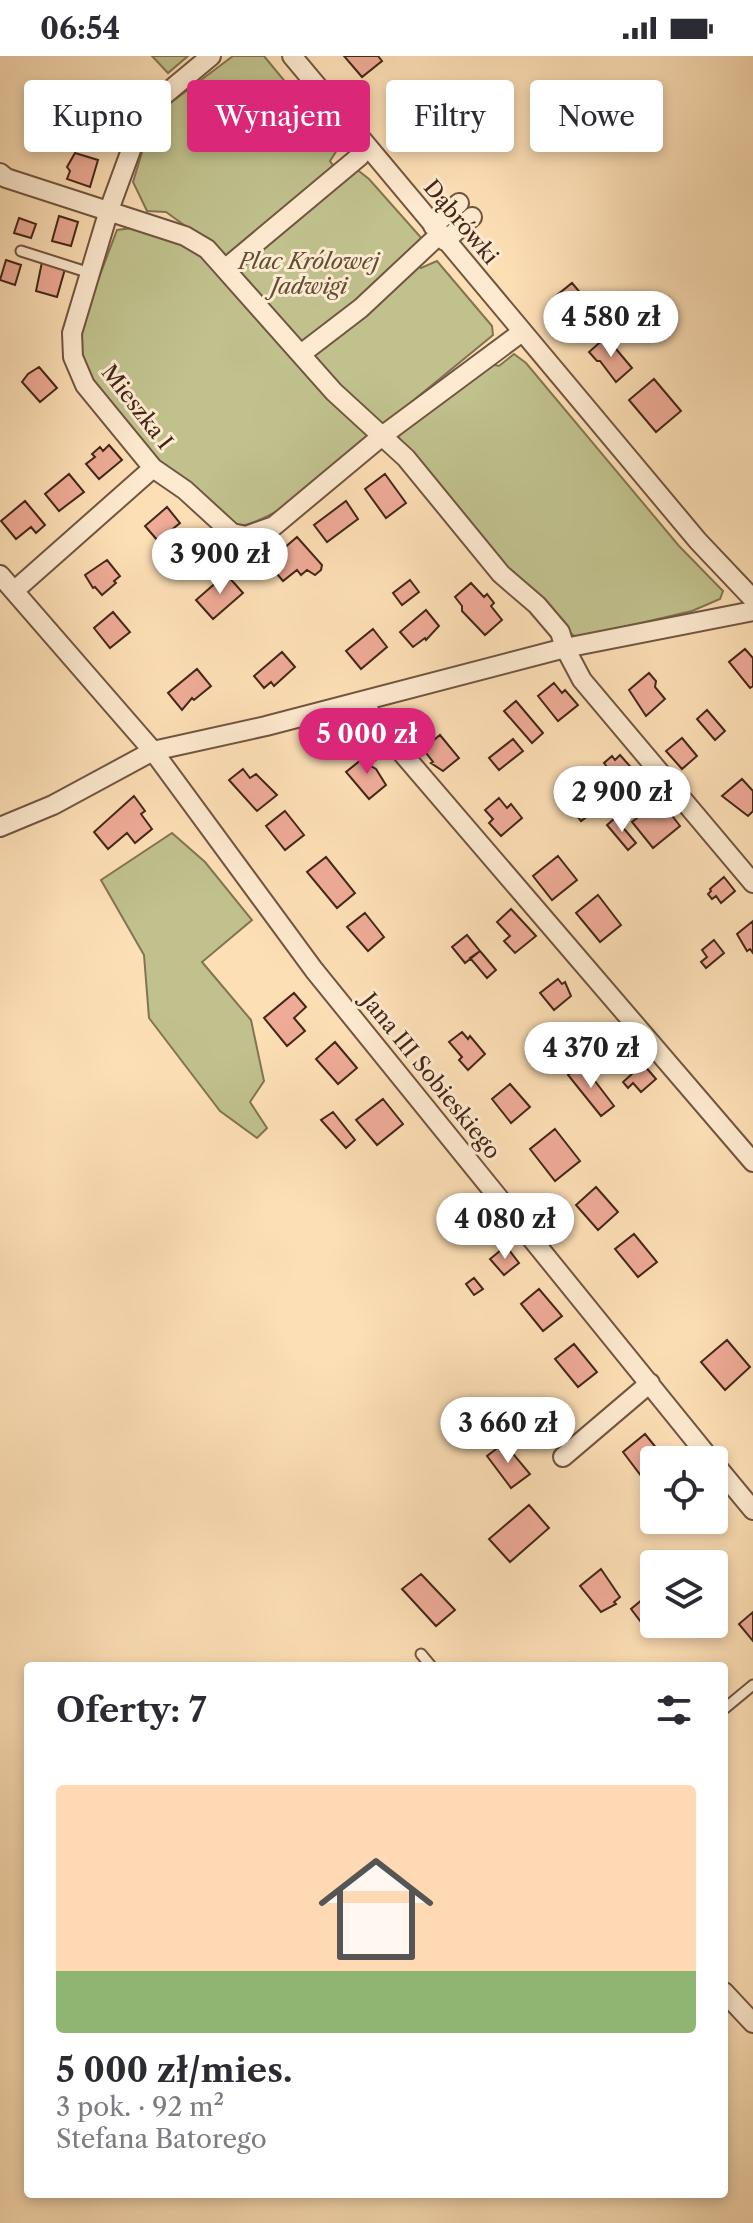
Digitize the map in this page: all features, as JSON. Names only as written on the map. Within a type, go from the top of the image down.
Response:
[{"type":"street","name":"Mieszka I","points":[[211,56],[157,101],[142,120],[109,210],[72,333],[73,357],[85,385],[153,468],[185,490],[232,533],[246,536],[274,526],[382,436],[522,332]]},
{"type":"street","name":"Dąbrówki","points":[[292,56],[698,541],[753,599]]},
{"type":"street","points":[[226,268],[360,156]]},
{"type":"street","points":[[3,176],[185,236],[207,249],[334,392],[406,458],[501,574],[537,605],[560,632],[582,680],[753,883]]},
{"type":"street","points":[[301,354],[361,308],[439,233],[459,203]]},
{"type":"street","points":[[439,233],[472,217]]},
{"type":"street","points":[[14,591],[153,468]]},
{"type":"street","name":"Jana III Sobieskiego","points":[[0,575],[153,751],[314,970],[700,1446]]},
{"type":"street","points":[[0,827],[53,805],[153,751],[363,701],[565,648],[753,611]]},
{"type":"street","points":[[363,701],[378,725],[753,1162]]},
{"type":"street","points":[[563,1457],[650,1383]]},
{"type":"street","name":"Jana III Sobieskiego","points":[[728,1480],[753,1510]]},
{"type":"street","points":[[728,1996],[753,2023]]},
{"type":"lane","points":[[21,251],[90,273]]},
{"type":"lane","points":[[421,1654],[428,1662]]},
{"type":"lane","points":[[728,1706],[753,1685]]},
{"type":"green space","points":[[152,56],[188,56],[168,73]]},
{"type":"green space","points":[[233,56],[264,56],[284,80],[201,80]]},
{"type":"green space","name":"Plac Królowej Jadwigi","points":[[187,90],[187,152],[336,152],[330,161],[341,177],[355,168],[369,179],[424,241],[410,255],[421,268],[437,261],[492,326],[493,335],[381,427],[365,415],[210,244],[166,212],[147,211],[133,182],[142,152],[171,152],[171,102]]},
{"type":"green space","points":[[148,226],[209,258],[373,433],[310,489],[256,521],[237,527],[153,457],[88,382],[76,338],[117,230]]},
{"type":"green space","points":[[514,354],[526,363],[679,546],[723,591],[720,599],[692,611],[577,638],[497,559],[395,433],[491,364],[499,366]]},
{"type":"green space","points":[[172,833],[205,862],[252,920],[202,962],[251,1020],[264,1081],[250,1102],[267,1128],[257,1138],[220,1111],[149,1018],[144,955],[101,880]]},
{"type":"building","points":[[344,56],[378,56],[382,61],[362,77]]},
{"type":"building","points":[[75,153],[98,160],[90,187],[67,179],[70,171],[67,167]]},
{"type":"building","points":[[59,216],[78,222],[71,246],[52,241]]},
{"type":"building","points":[[19,218],[36,224],[31,238],[14,233]]},
{"type":"building","points":[[6,260],[21,265],[15,285],[0,280]]},
{"type":"building","points":[[42,262],[65,269],[57,297],[36,291]]},
{"type":"building","points":[[572,283],[600,316],[578,333],[573,328],[570,330],[555,312],[553,309],[556,306],[551,300]]},
{"type":"building","points":[[606,337],[632,368],[616,382],[589,352]]},
{"type":"building","points":[[39,367],[57,388],[40,402],[22,382]]},
{"type":"building","points":[[654,379],[681,411],[656,432],[629,400]]},
{"type":"building","points":[[109,445],[122,460],[99,479],[86,464],[95,457],[92,454],[100,447],[103,451]]},
{"type":"building","points":[[69,474],[84,492],[59,511],[45,494]]},
{"type":"building","points":[[385,474],[406,503],[386,518],[365,489]]},
{"type":"building","points":[[25,501],[45,525],[36,533],[31,527],[16,539],[1,521]]},
{"type":"building","points":[[346,501],[358,519],[327,542],[314,525]]},
{"type":"building","points":[[167,507],[180,523],[158,541],[145,526]]},
{"type":"building","points":[[297,537],[322,565],[321,570],[315,575],[307,570],[301,575],[297,570],[283,581],[272,568],[281,560],[276,555]]},
{"type":"building","points":[[107,560],[120,576],[102,595],[85,575]]},
{"type":"building","points":[[226,574],[243,593],[213,619],[196,600]]},
{"type":"building","points":[[410,580],[419,592],[402,605],[393,593]]},
{"type":"building","points":[[471,583],[484,597],[487,594],[494,603],[491,606],[502,620],[485,635],[462,611],[455,597]]},
{"type":"building","points":[[426,610],[439,626],[426,640],[413,647],[400,632]]},
{"type":"building","points":[[113,612],[130,632],[110,648],[94,628]]},
{"type":"building","points":[[373,629],[387,647],[361,669],[346,651]]},
{"type":"building","points":[[745,649],[753,658],[753,686],[750,688],[729,662]]},
{"type":"building","points":[[282,652],[295,667],[274,686],[271,682],[264,688],[254,676]]},
{"type":"building","points":[[197,669],[211,686],[194,700],[192,698],[182,710],[168,693]]},
{"type":"building","points":[[649,673],[665,699],[646,716],[629,690]]},
{"type":"building","points":[[554,683],[578,705],[558,721],[538,696]]},
{"type":"building","points":[[516,701],[543,733],[532,743],[504,711]]},
{"type":"building","points":[[707,710],[725,731],[715,740],[697,719]]},
{"type":"building","points":[[440,735],[459,758],[443,771],[431,763],[423,749]]},
{"type":"building","points":[[682,738],[697,756],[682,769],[666,751]]},
{"type":"building","points":[[513,739],[523,751],[499,770],[489,758]]},
{"type":"building","points":[[372,751],[378,758],[369,765],[376,769],[386,785],[369,799],[346,772]]},
{"type":"building","points":[[620,755],[636,773],[619,787],[604,769],[607,767],[604,763],[612,756],[615,760]]},
{"type":"building","points":[[243,769],[250,778],[256,774],[277,795],[257,811],[229,780]]},
{"type":"building","points":[[569,776],[596,810],[581,821],[555,788]]},
{"type":"building","points":[[742,779],[753,791],[753,811],[748,816],[722,796]]},
{"type":"building","points":[[134,796],[145,811],[141,814],[152,829],[135,843],[127,833],[108,849],[94,832]]},
{"type":"building","points":[[499,798],[507,808],[511,804],[522,818],[501,836],[489,823],[493,819],[485,810]]},
{"type":"building","points":[[660,800],[680,826],[653,848],[632,822]]},
{"type":"building","points":[[285,811],[304,835],[285,850],[266,826]]},
{"type":"building","points":[[615,818],[636,843],[628,850],[607,825]]},
{"type":"building","points":[[558,856],[577,880],[552,900],[533,876]]},
{"type":"building","points":[[326,857],[355,893],[337,908],[307,872]]},
{"type":"building","points":[[724,877],[735,891],[721,903],[716,896],[712,899],[708,894]]},
{"type":"building","points":[[598,895],[621,925],[600,942],[576,913]]},
{"type":"building","points":[[511,909],[536,936],[515,953],[504,941],[510,936],[497,922]]},
{"type":"building","points":[[365,913],[384,937],[368,951],[347,927]]},
{"type":"building","points":[[753,921],[753,953],[750,949],[747,951],[737,934]]},
{"type":"building","points":[[467,935],[480,951],[465,963],[452,947]]},
{"type":"building","points":[[714,940],[724,953],[706,968],[701,962],[707,957],[702,950]]},
{"type":"building","points":[[480,951],[496,970],[487,978],[470,958]]},
{"type":"building","points":[[558,979],[562,984],[565,982],[571,996],[554,1010],[540,993]]},
{"type":"building","points":[[294,993],[306,1007],[294,1018],[305,1031],[287,1046],[264,1018]]},
{"type":"building","points":[[462,1032],[468,1039],[470,1036],[485,1054],[468,1070],[449,1042]]},
{"type":"building","points":[[335,1042],[357,1068],[338,1084],[316,1059]]},
{"type":"building","points":[[582,1064],[614,1106],[601,1116],[568,1075]]},
{"type":"building","points":[[643,1064],[656,1079],[641,1092],[633,1083],[628,1088],[623,1082]]},
{"type":"building","points":[[510,1084],[530,1107],[511,1123],[492,1099]]},
{"type":"building","points":[[383,1099],[403,1124],[377,1145],[356,1120]]},
{"type":"building","points":[[333,1112],[355,1140],[346,1148],[321,1120]]},
{"type":"building","points":[[555,1129],[580,1161],[555,1181],[530,1149]]},
{"type":"building","points":[[596,1187],[618,1212],[598,1230],[576,1205]]},
{"type":"building","points":[[634,1234],[657,1262],[638,1277],[615,1249]]},
{"type":"building","points":[[506,1246],[519,1263],[504,1275],[490,1259]]},
{"type":"building","points":[[474,1278],[483,1289],[474,1295],[466,1284]]},
{"type":"building","points":[[539,1289],[562,1316],[543,1331],[521,1304]]},
{"type":"building","points":[[727,1340],[750,1367],[725,1390],[701,1362]]},
{"type":"building","points":[[574,1344],[597,1372],[578,1387],[555,1359]]},
{"type":"building","points":[[553,1418],[563,1432],[551,1441],[540,1428]]},
{"type":"building","points":[[645,1434],[655,1446],[640,1446],[640,1474],[623,1452]]},
{"type":"building","points":[[504,1443],[530,1474],[511,1488],[487,1456]]},
{"type":"building","points":[[529,1505],[549,1528],[510,1562],[489,1539]]},
{"type":"building","points":[[601,1569],[620,1597],[614,1602],[616,1604],[601,1612],[580,1586]]},
{"type":"building","points":[[421,1574],[455,1610],[436,1626],[402,1589]]},
{"type":"building","points":[[640,1602],[640,1621],[631,1609]]},
{"type":"building","points":[[753,1612],[753,1641],[739,1624]]}]
